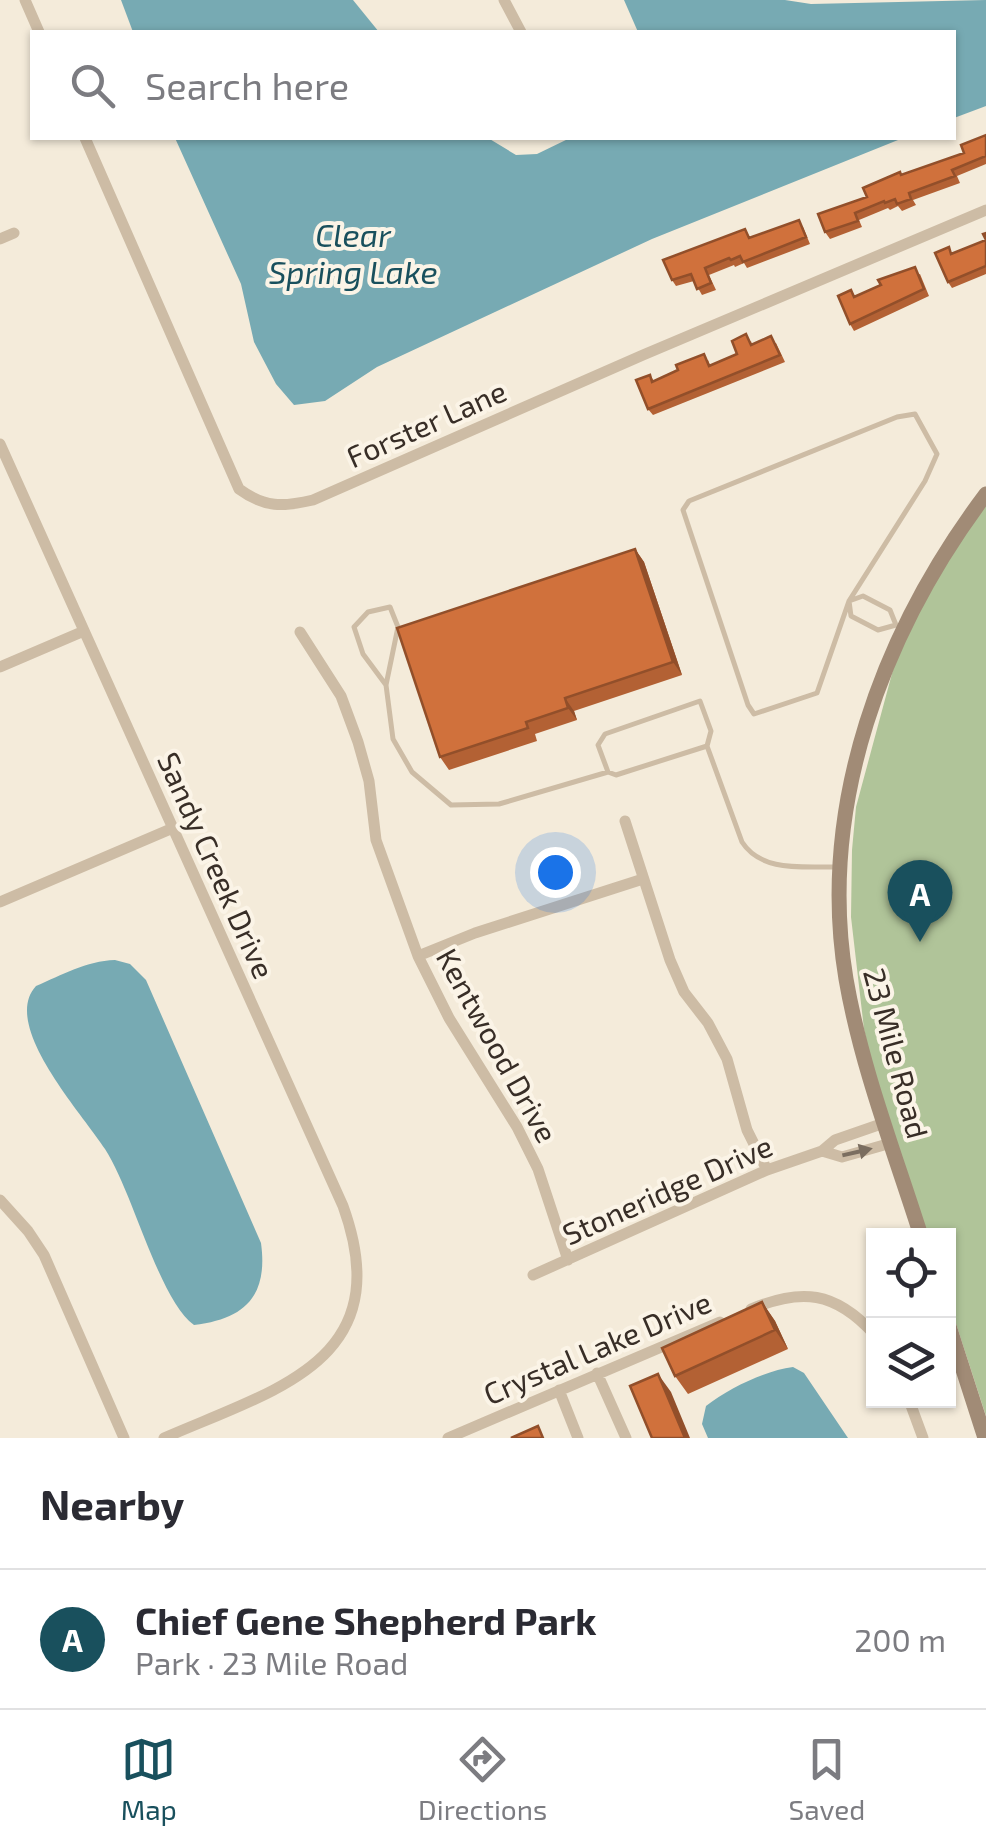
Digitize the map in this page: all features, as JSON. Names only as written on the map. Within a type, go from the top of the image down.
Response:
[{"type":"main road","name":"23 Mile Road","points":[[918,1228],[884,1122],[847,982],[841,867],[847,797],[865,726],[900,626],[986,494]]},
{"type":"main road","points":[[956,1347],[986,1438]]},
{"type":"street","points":[[25,0],[38,30]]},
{"type":"street","points":[[504,0],[521,30]]},
{"type":"street","name":"Forster Lane","points":[[86,140],[240,489],[257,502],[284,507],[313,500],[986,210]]},
{"type":"street","points":[[0,239],[14,233]]},
{"type":"street","name":"Sandy Creek Drive","points":[[0,444],[347,1217],[356,1248],[351,1313],[319,1363],[264,1394],[164,1438]]},
{"type":"street","points":[[0,667],[84,631]]},
{"type":"street","name":"Kentwood Drive","points":[[300,632],[340,696],[358,742],[369,781],[376,840],[418,956],[449,1018],[538,1169],[568,1260]]},
{"type":"street","points":[[625,821],[670,960],[684,992],[708,1023],[727,1059],[747,1130],[767,1170]]},
{"type":"street","points":[[0,902],[173,828]]},
{"type":"street","points":[[418,956],[643,879]]},
{"type":"street","name":"Stoneridge Drive","points":[[533,1275],[767,1170],[822,1151],[835,1140],[884,1122]]},
{"type":"street","name":"Stoneridge Drive","points":[[822,1151],[842,1157],[891,1143]]},
{"type":"street","points":[[0,1200],[28,1230],[44,1255],[124,1438]]},
{"type":"street","name":"Crystal Lake Drive","points":[[448,1438],[783,1296],[819,1297],[866,1326]]},
{"type":"street","points":[[597,1373],[626,1438]]},
{"type":"street","points":[[559,1390],[578,1438]]},
{"type":"street","points":[[912,1408],[923,1438]]},
{"type":"lane","points":[[900,626],[878,630],[852,616],[849,601],[925,480],[937,454],[915,414],[896,417],[706,494],[682,510],[754,714],[817,693],[849,601],[862,596],[876,602],[890,610],[900,626]]},
{"type":"lane","points":[[386,685],[363,654],[354,627],[368,612],[390,606],[398,627],[386,685],[393,739],[412,772],[450,805],[499,804],[608,772],[624,773],[707,746]]},
{"type":"lane","points":[[608,772],[598,746],[605,734],[700,701],[711,732],[707,746],[750,854],[770,864],[841,867]]},
{"type":"green space","points":[[986,504],[986,1416],[956,1324],[956,1228],[924,1228],[876,1084],[864,1029],[851,917],[856,807],[897,655],[942,567]]},
{"type":"water","points":[[121,0],[353,0],[377,30],[132,30]]},
{"type":"water","points":[[624,0],[785,0],[811,4],[986,0],[986,106],[956,117],[956,30],[637,30]]},
{"type":"water","name":"Clear Spring Lake","points":[[176,140],[491,140],[516,155],[537,154],[566,140],[898,140],[652,239],[377,367],[325,401],[294,405],[276,384],[254,342],[241,284]]},
{"type":"water","points":[[115,960],[130,964],[146,980],[261,1243],[257,1290],[240,1310],[212,1322],[194,1325],[169,1293],[115,1168],[48,1069],[28,1023],[28,1003],[36,986],[84,966]]},
{"type":"water","points":[[793,1367],[804,1373],[848,1438],[708,1438],[702,1424],[706,1406],[747,1381]]},
{"type":"building","points":[[986,135],[986,156],[952,170],[955,176],[909,193],[911,199],[897,204],[895,199],[884,201],[855,213],[858,221],[825,232],[818,214],[867,197],[863,188],[900,172],[901,175],[964,153],[961,145]]},
{"type":"building","points":[[799,220],[806,237],[743,262],[740,256],[705,268],[711,283],[697,289],[691,274],[672,280],[663,260],[745,229],[749,238]]},
{"type":"building","points":[[986,240],[986,266],[948,282],[935,253],[949,247],[951,254]]},
{"type":"building","points":[[915,267],[924,289],[850,324],[838,296],[851,290],[854,297],[881,285],[878,280]]},
{"type":"building","points":[[746,334],[751,345],[771,336],[780,355],[648,409],[636,380],[650,375],[652,382],[678,370],[676,365],[704,354],[709,366],[737,354],[732,341]]},
{"type":"building","points":[[635,549],[673,662],[565,698],[568,708],[526,722],[528,728],[440,757],[397,628]]},
{"type":"building","points":[[762,1302],[775,1330],[675,1376],[662,1348]]},
{"type":"building","points":[[658,1374],[685,1438],[652,1438],[630,1386]]},
{"type":"building","points":[[538,1426],[543,1438],[511,1438]]},
{"type":"place","name":"Chief Gene Shepherd Park","points":[[920,942]]}]
